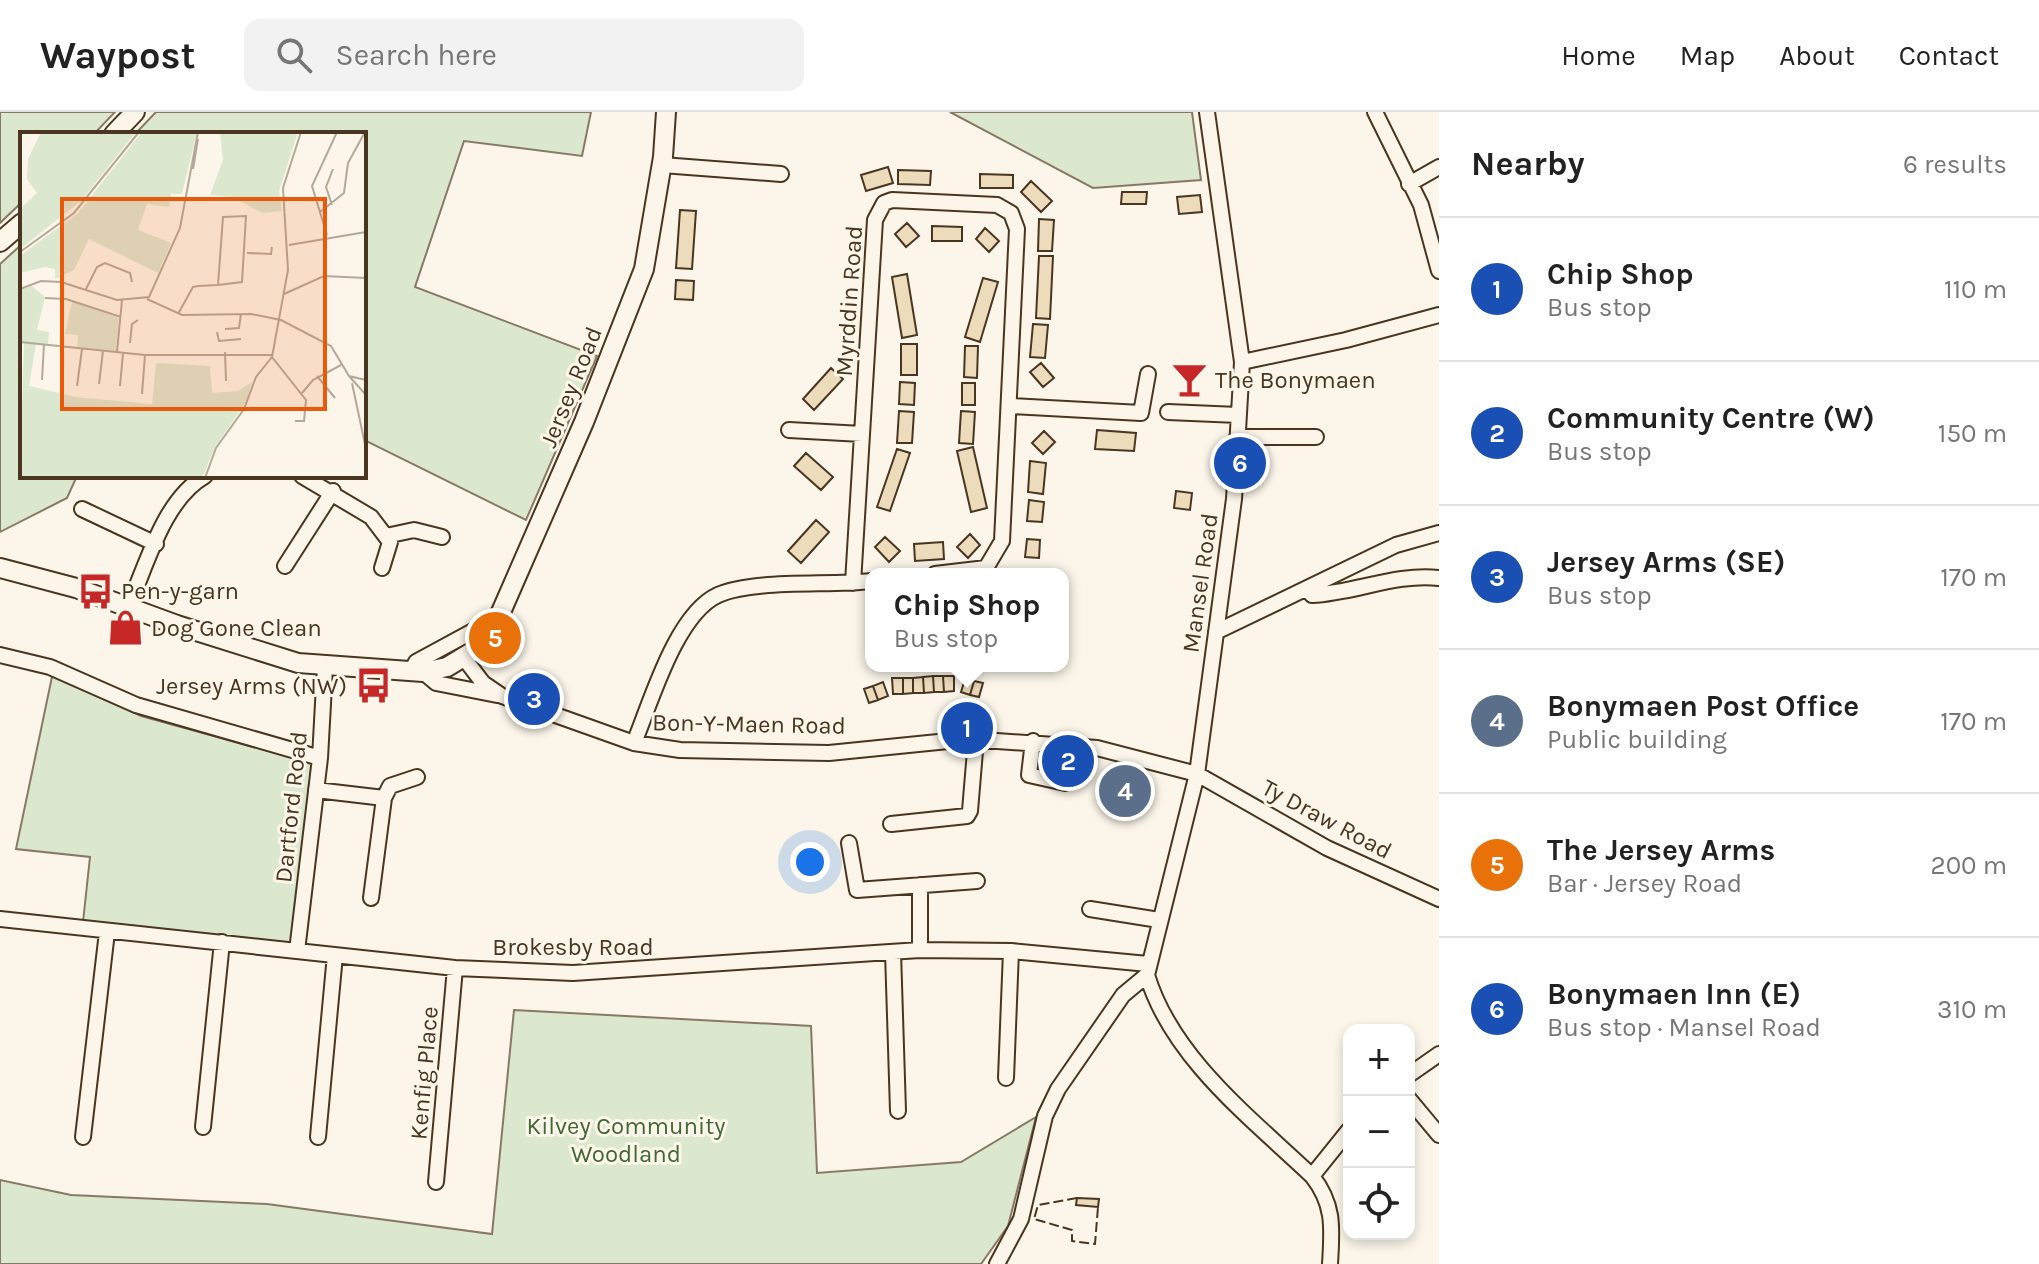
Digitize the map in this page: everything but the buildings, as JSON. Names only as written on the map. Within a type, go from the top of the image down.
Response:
[{"type":"main road","points":[[116,132],[135,112]]},
{"type":"main road","name":"Jersey Road","points":[[464,658],[491,631],[584,422],[644,269],[662,165],[666,112]]},
{"type":"main road","points":[[0,242],[20,225]]},
{"type":"main road","points":[[0,568],[76,588],[271,655],[325,667],[417,672],[447,667],[464,658]]},
{"type":"street","name":"Mansel Road","points":[[1148,969],[1197,774],[1234,499],[1242,362],[1207,112]]},
{"type":"street","points":[[1375,112],[1421,205],[1439,271]]},
{"type":"street","points":[[662,165],[781,174]]},
{"type":"street","points":[[1409,184],[1439,167]]},
{"type":"street","name":"Myrddin Road","points":[[853,583],[875,220],[884,203],[892,200],[997,205],[1015,220],[1011,406]]},
{"type":"street","points":[[1242,362],[1346,340],[1439,315]]},
{"type":"street","points":[[986,568],[1002,541],[1011,406],[1141,413],[1148,374]]},
{"type":"street","points":[[1168,412],[1238,415]]},
{"type":"street","points":[[789,430],[862,434]]},
{"type":"street","points":[[1237,437],[1316,437]]},
{"type":"street","points":[[128,607],[164,524],[191,484],[202,478]]},
{"type":"street","points":[[306,478],[333,491],[371,517],[390,542],[382,568]]},
{"type":"street","points":[[285,566],[333,491]]},
{"type":"street","points":[[82,509],[156,544]]},
{"type":"street","points":[[386,536],[414,530],[442,537]]},
{"type":"street","points":[[1216,632],[1396,545],[1439,533]]},
{"type":"street","points":[[1307,589],[1312,595],[1331,594],[1397,580],[1439,578]]},
{"type":"street","points":[[634,743],[679,638],[705,604],[716,596],[744,589],[865,582]]},
{"type":"street","points":[[491,631],[475,630],[416,662],[417,672],[436,683],[502,696]]},
{"type":"street","points":[[0,655],[50,667],[136,705],[320,758]]},
{"type":"street","name":"Bon-Y-Maen Road","points":[[464,658],[483,683],[502,696],[634,743],[680,750],[829,753],[907,743],[976,739],[1033,741],[1097,748],[1197,774]]},
{"type":"street","name":"Dartford Road","points":[[297,951],[320,758],[325,667]]},
{"type":"street","points":[[891,824],[967,816],[976,739]]},
{"type":"street","points":[[1033,741],[1029,775],[1065,783]]},
{"type":"street","name":"Ty Draw Road","points":[[1197,774],[1327,848],[1439,899]]},
{"type":"street","points":[[371,898],[384,798],[390,786],[417,777]]},
{"type":"street","points":[[316,790],[384,798]]},
{"type":"street","points":[[849,843],[857,890],[977,881]]},
{"type":"street","points":[[920,885],[920,950]]},
{"type":"street","points":[[1090,909],[1159,920]]},
{"type":"street","name":"Brokesby Road","points":[[0,919],[455,968],[573,973],[920,950],[1011,951],[1148,969]]},
{"type":"street","points":[[83,1137],[107,932]]},
{"type":"street","points":[[203,1127],[222,942]]},
{"type":"street","points":[[1006,1078],[1011,951]]},
{"type":"street","points":[[893,952],[898,1111]]},
{"type":"street","points":[[318,1137],[335,955]]},
{"type":"street","name":"Kenfig Place","points":[[436,1182],[455,968]]},
{"type":"street","points":[[1148,969],[1155,1002],[1209,1078],[1325,1192],[1333,1215],[1330,1264]]},
{"type":"street","points":[[997,1264],[1021,1219],[1045,1116],[1058,1089],[1123,995],[1148,969]]},
{"type":"street","points":[[1415,1071],[1439,1054]]},
{"type":"street","points":[[1415,1106],[1439,1135]]},
{"type":"street","points":[[1312,1176],[1343,1137]]},
{"type":"green space","points":[[0,112],[115,112],[96,132],[20,132],[20,204],[0,223]]},
{"type":"green space","points":[[156,112],[591,112],[582,156],[464,141],[415,287],[597,356],[526,520],[366,441],[366,132],[137,132]]},
{"type":"green space","points":[[950,112],[1192,112],[1201,180],[1093,188]]},
{"type":"green space","points":[[20,246],[20,478],[76,478],[67,498],[0,532],[0,264]]},
{"type":"green space","points":[[53,672],[141,716],[312,763],[293,944],[83,922],[90,857],[16,849]]},
{"type":"green space","name":"Kilvey Community Woodland","points":[[514,1010],[811,1026],[817,1173],[961,1162],[1036,1117],[1008,1226],[981,1264],[0,1264],[0,1180],[71,1195],[267,1204],[492,1234]]},
{"type":"fence","points":[[1077,1198],[1038,1205],[1034,1219],[1072,1230],[1072,1241],[1095,1244],[1098,1207]]},
{"type":"place","name":"The Bonymaen","points":[[1189,380]]},
{"type":"place","name":"Bonymaen Inn (E)","points":[[1240,463]]},
{"type":"place","name":"Pen-y-garn","points":[[95,591]]},
{"type":"place","name":"Dog Gone Clean","points":[[125,628]]},
{"type":"place","name":"The Jersey Arms","points":[[495,638]]},
{"type":"place","name":"Jersey Arms (NW)","points":[[373,686]]},
{"type":"place","name":"Jersey Arms (SE)","points":[[534,699]]},
{"type":"place","name":"Chip Shop","points":[[967,728]]},
{"type":"place","name":"Community Centre (W)","points":[[1068,761]]},
{"type":"place","name":"Bonymaen Post Office","points":[[1125,791]]}]
